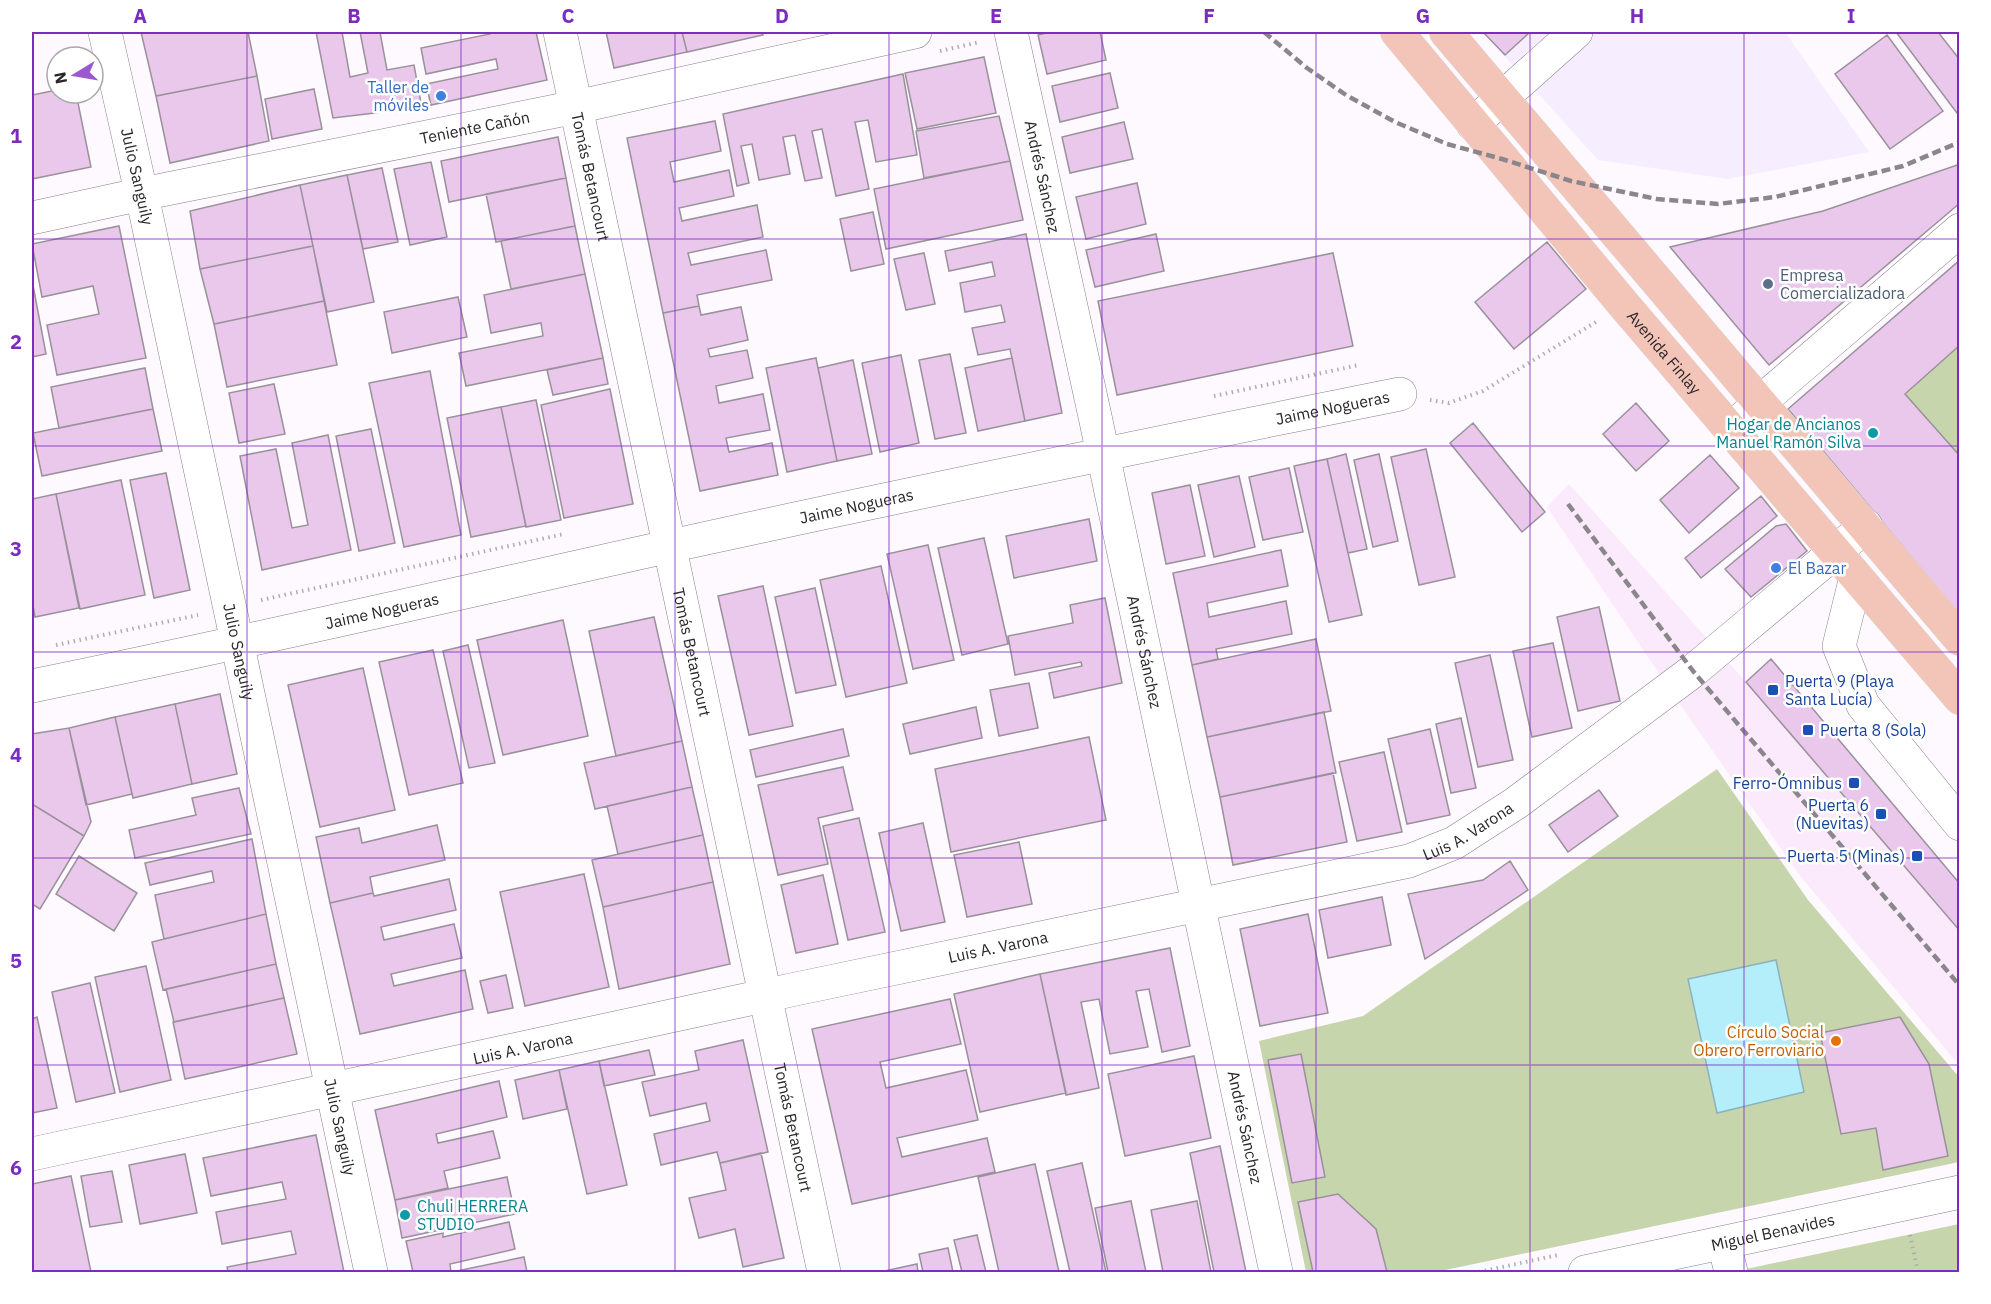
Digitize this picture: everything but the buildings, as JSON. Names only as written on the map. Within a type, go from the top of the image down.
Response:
[{"type":"main road","name":"Avenida Finlay","points":[[1397,32],[1624,305],[1959,698]]},
{"type":"main road","points":[[1446,32],[1759,403],[1866,526],[1959,639]]},
{"type":"main road","points":[[1846,565],[1866,526]]},
{"type":"street","name":"Julio Sanguily","points":[[105,32],[371,1272]]},
{"type":"street","name":"Tomás Betancourt","points":[[560,32],[824,1272]]},
{"type":"street","points":[[1473,124],[1576,32]]},
{"type":"street","name":"Andrés Sánchez","points":[[1000,36],[1102,453],[1276,1272]]},
{"type":"street","name":"Teniente Cañón","points":[[32,218],[576,107],[923,42]]},
{"type":"street","points":[[1731,430],[1759,403],[1959,230]]},
{"type":"street","name":"Jaime Nogueras","points":[[32,686],[236,644],[1102,453],[1400,394]]},
{"type":"street","points":[[1846,565],[1839,646],[1863,705],[1959,824]]},
{"type":"street","name":"Luis A. Varona","points":[[32,1154],[765,995],[1409,861],[1455,843],[1516,803],[1693,671],[1846,565]]},
{"type":"street","name":"Miguel Benavides","points":[[1585,1272],[1727,1258],[1959,1192]]},
{"type":"path","points":[[923,42],[1000,36]]},
{"type":"path","name":"Jaime Nogueras","points":[[1400,394],[1449,403],[1483,391],[1624,305]]},
{"type":"shaded area","points":[[1483,32],[1785,32],[1869,152],[1728,179],[1598,160]]},
{"type":"shaded area","points":[[1569,484],[1746,682],[1959,931],[1959,1065],[1801,877],[1679,703],[1547,507]]},
{"type":"green space","points":[[1959,345],[1959,456],[1905,394]]},
{"type":"green space","points":[[1717,769],[1808,900],[1959,1077],[1959,1162],[1436,1272],[1306,1272],[1259,1041],[1363,1016]]},
{"type":"green space","points":[[1959,1224],[1959,1272],[1732,1272]]},
{"type":"water","points":[[1776,960],[1804,1092],[1717,1113],[1688,979]]},
{"type":"railway","points":[[1264,32],[1307,68],[1346,95],[1395,122],[1447,144],[1571,181],[1657,199],[1718,204],[1775,197],[1903,166],[1960,142]]},
{"type":"railway","points":[[1568,504],[1693,671],[1960,986]]},
{"type":"place","name":"Taller de móviles","points":[[441,96]]},
{"type":"place","name":"Empresa Comercializadora","points":[[1768,284]]},
{"type":"place","name":"Hogar de Ancianos Manuel Ramón Silva","points":[[1873,433]]},
{"type":"place","name":"El Bazar","points":[[1776,568]]},
{"type":"place","name":"Puerta 9 (Playa Santa Lucía)","points":[[1773,690]]},
{"type":"place","name":"Puerta 8 (Sola)","points":[[1808,730]]},
{"type":"place","name":"Ferro-Ómnibus","points":[[1854,783]]},
{"type":"place","name":"Puerta 6 (Nuevitas)","points":[[1881,814]]},
{"type":"place","name":"Puerta 5 (Minas)","points":[[1917,856]]},
{"type":"place","name":"Círculo Social Obrero Ferroviario","points":[[1836,1041]]},
{"type":"place","name":"Chuli HERRERA STUDIO","points":[[405,1215]]}]
